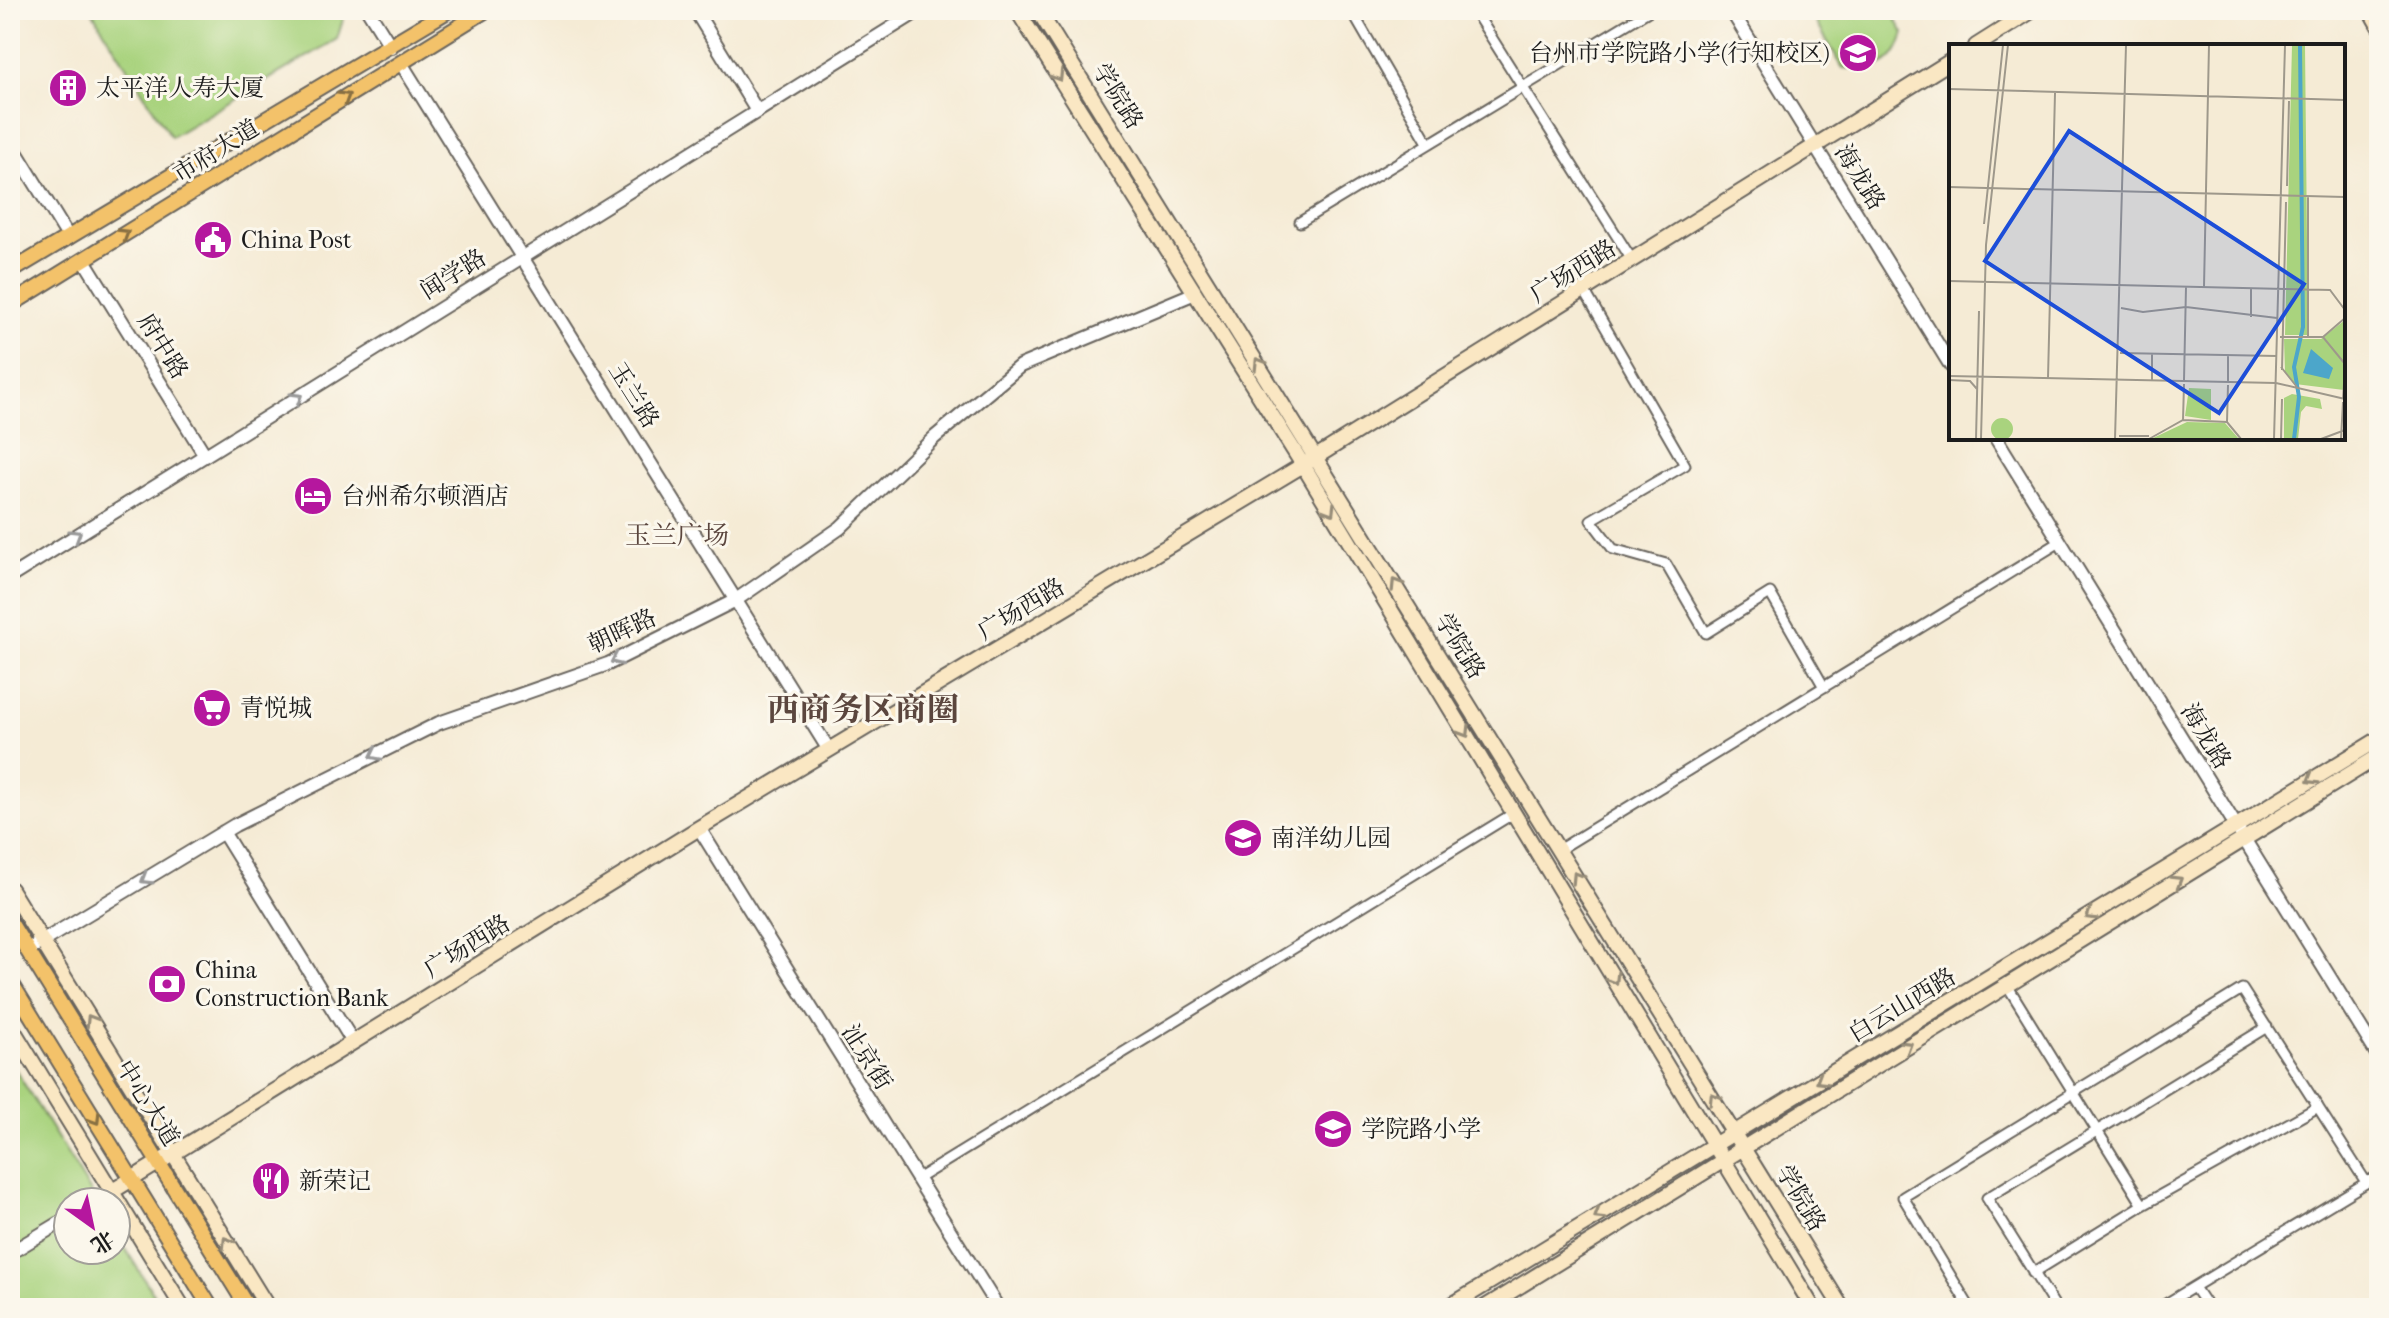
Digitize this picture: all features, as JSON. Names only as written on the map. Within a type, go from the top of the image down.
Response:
[{"type":"main road","name":"市府大道","points":[[10,272],[449,10]]},
{"type":"main road","name":"市府大道","points":[[10,305],[486,10]]},
{"type":"main road","name":"学院路","points":[[1017,10],[1303,465],[1813,1308]]},
{"type":"main road","name":"学院路","points":[[1038,10],[1842,1308]]},
{"type":"main road","points":[[1979,44],[2033,10]]},
{"type":"main road","name":"广场西路","points":[[121,1186],[699,828],[1303,465],[1949,62]]},
{"type":"main road","name":"白云山西路","points":[[1484,1308],[2007,985],[2379,739]]},
{"type":"main road","name":"白云山西路","points":[[1447,1308],[1735,1132],[2240,832],[2379,756]]},
{"type":"main road","points":[[10,889],[268,1308]]},
{"type":"main road","name":"中心大道","points":[[10,922],[248,1308]]},
{"type":"main road","points":[[10,981],[211,1308]]},
{"type":"main road","points":[[10,1025],[107,1186]]},
{"type":"main road","points":[[132,1226],[183,1308]]},
{"type":"street","points":[[368,10],[391,47]]},
{"type":"street","points":[[695,10],[757,111]]},
{"type":"street","name":"闻学路","points":[[10,577],[920,10]]},
{"type":"street","points":[[1351,10],[1427,141]]},
{"type":"street","points":[[1474,10],[1632,260]]},
{"type":"street","points":[[1300,222],[1427,141],[1650,10]]},
{"type":"street","name":"海龙路","points":[[1731,10],[1949,363]]},
{"type":"street","name":"玉兰路","points":[[401,63],[829,750]]},
{"type":"street","points":[[10,142],[69,238]]},
{"type":"street","name":"府中路","points":[[84,260],[205,455]]},
{"type":"street","points":[[1584,290],[1685,465],[1591,520],[1613,549],[1666,564],[1706,633],[1770,593],[1824,687]]},
{"type":"street","name":"朝晖路","points":[[28,950],[223,832],[439,723],[608,664],[736,600],[840,528],[935,437],[1020,366],[1195,293]]},
{"type":"street","name":"海龙路","points":[[1997,440],[2379,1057]]},
{"type":"street","points":[[1560,849],[2060,542]]},
{"type":"street","points":[[917,1179],[1514,813]]},
{"type":"street","name":"沚京街","points":[[699,828],[998,1308]]},
{"type":"street","points":[[223,832],[353,1042]]},
{"type":"street","points":[[2007,985],[2143,1205]]},
{"type":"street","points":[[1970,1308],[1903,1197],[2074,1095],[2242,989],[2366,1182]]},
{"type":"street","points":[[2056,1308],[1987,1198],[2267,1027]]},
{"type":"street","points":[[2033,1273],[2143,1205],[2318,1107]]},
{"type":"street","points":[[2159,1308],[2379,1175]]},
{"type":"street","points":[[10,1253],[52,1228]]},
{"type":"street","points":[[2194,1287],[2208,1308]]},
{"type":"green space","points":[[91,10],[346,10],[337,39],[171,137]]},
{"type":"green space","points":[[1809,10],[1890,10],[1904,33],[1890,60],[1866,69],[1843,68]]},
{"type":"green space","points":[[10,1061],[87,1186],[52,1186],[52,1266],[132,1266],[132,1259],[162,1308],[10,1308]]},
{"type":"place","name":"台州市学院路小学(行知校区)","points":[[1858,53]]},
{"type":"place","name":"太平洋人寿大厦","points":[[68,88]]},
{"type":"place","name":"China Post","points":[[213,240]]},
{"type":"place","name":"台州希尔顿酒店","points":[[313,496]]},
{"type":"place","name":"青悦城","points":[[212,708]]},
{"type":"place","name":"南洋幼儿园","points":[[1243,838]]},
{"type":"place","name":"China Construction Bank","points":[[167,984]]},
{"type":"place","name":"学院路小学","points":[[1333,1129]]},
{"type":"place","name":"新荣记","points":[[271,1181]]},
{"type":"district","name":"玉兰广场","points":[[677,535]]},
{"type":"district","name":"西商务区商圈","points":[[863,709]]}]
